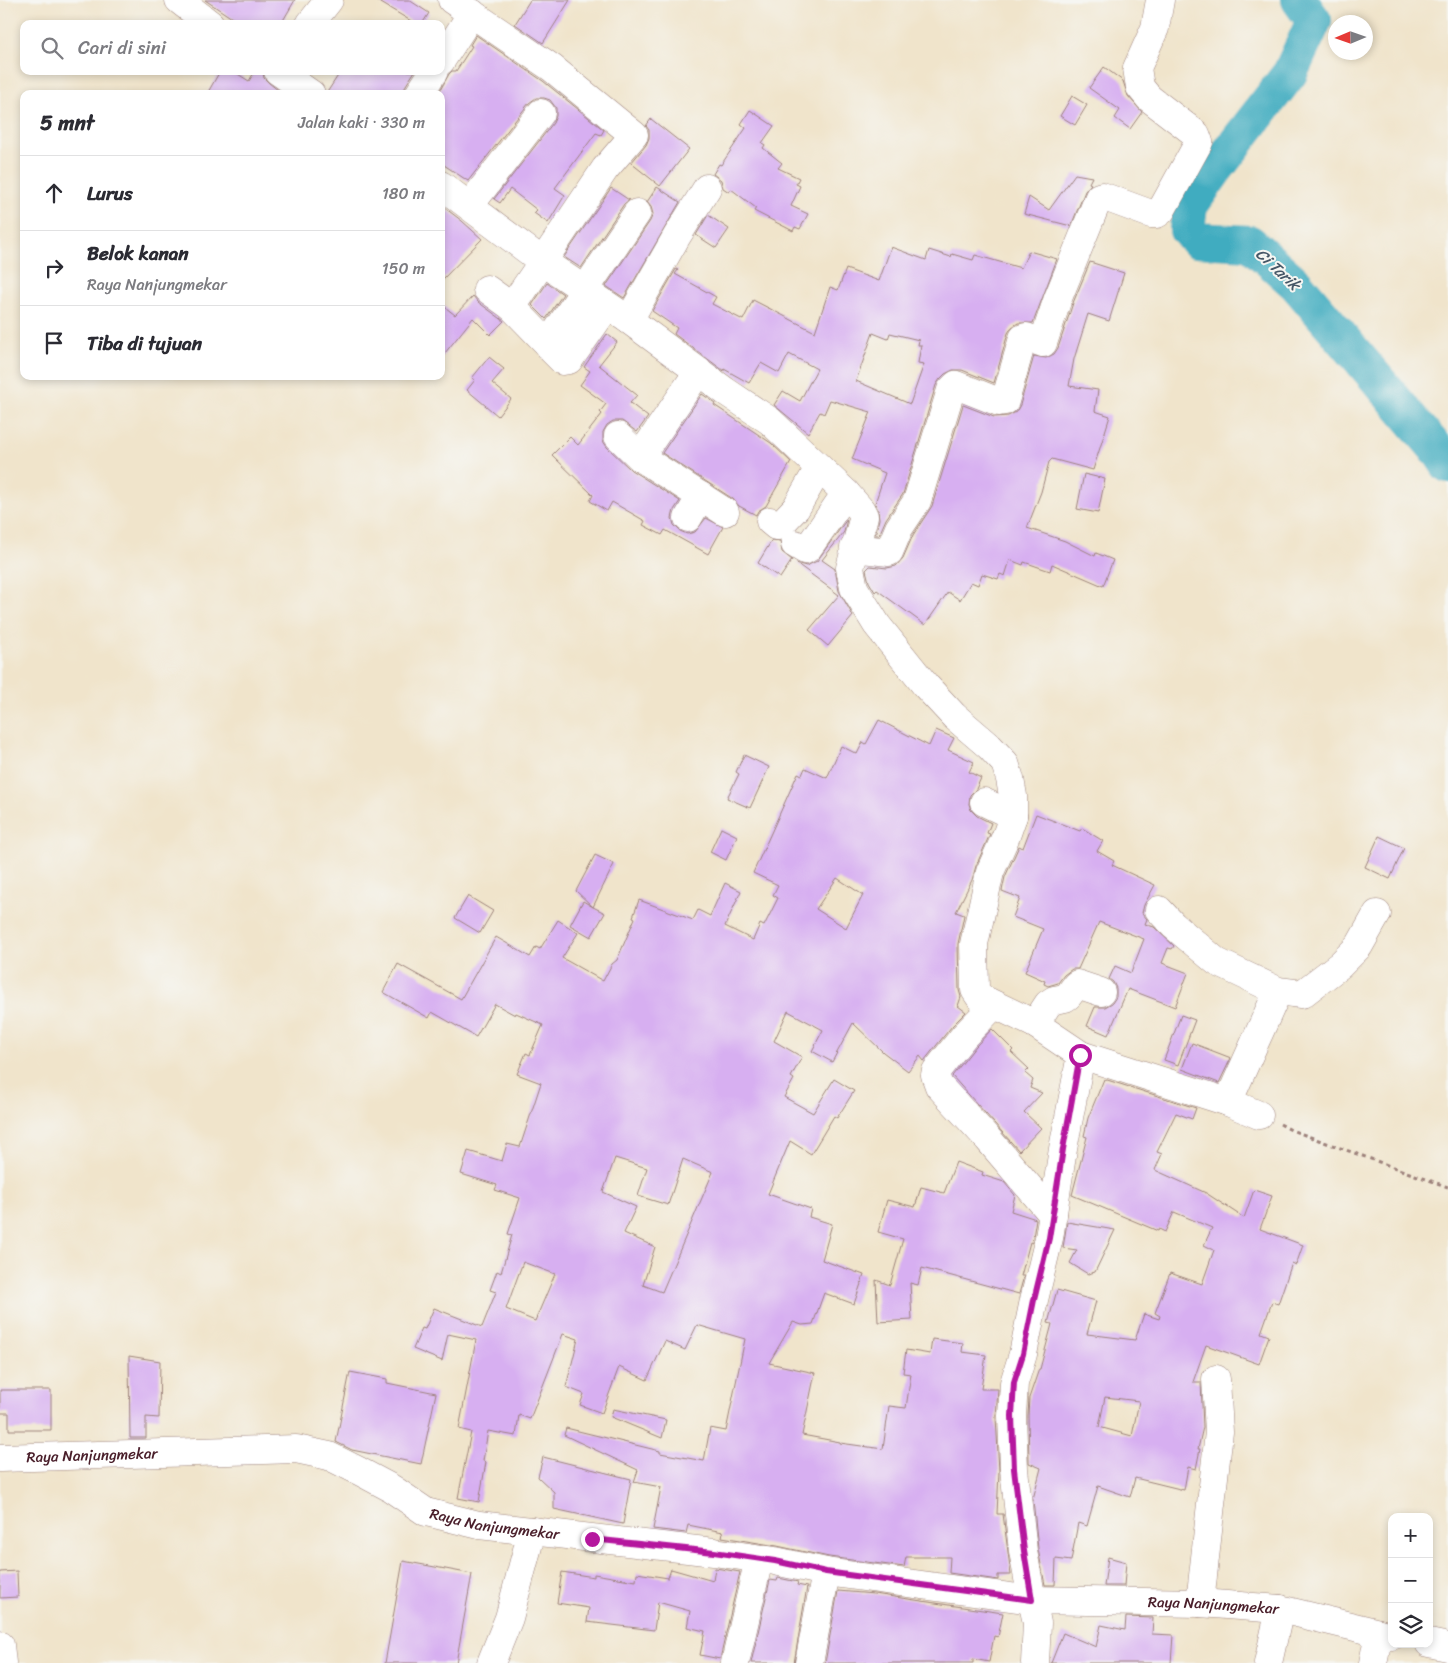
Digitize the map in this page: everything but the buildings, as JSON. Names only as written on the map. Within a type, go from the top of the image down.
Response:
[{"type":"street","points":[[313,20],[329,0]]},
{"type":"street","points":[[854,548],[889,552],[899,528],[916,501],[952,390],[956,385],[999,402],[1005,402],[1023,338],[1026,337],[1043,343],[1058,298],[1099,197],[1102,196],[1151,214],[1157,214],[1161,211],[1199,142],[1196,134],[1149,98],[1140,87],[1137,68],[1156,28],[1160,0]]},
{"type":"street","points":[[185,2],[205,20]]},
{"type":"street","points":[[445,51],[462,6],[552,68],[634,135],[605,169],[512,307]]},
{"type":"street","points":[[421,90],[431,75]]},
{"type":"street","points":[[470,205],[541,113]]},
{"type":"street","points":[[445,188],[698,372],[770,421],[846,493],[861,510],[864,516],[850,568],[854,588],[877,625],[926,686],[954,716],[989,746],[1005,763],[1010,779],[1013,796],[1013,816],[990,872],[974,944],[975,990],[979,996],[1035,1024],[1080,1055],[1228,1102],[1259,1115]]},
{"type":"street","points":[[629,320],[707,188]]},
{"type":"street","points":[[548,344],[637,213]]},
{"type":"street","points":[[487,289],[512,307],[563,361],[568,360],[607,306]]},
{"type":"street","points":[[640,457],[698,372]]},
{"type":"street","points":[[618,436],[695,507],[725,512]]},
{"type":"street","points":[[770,521],[779,526],[796,508],[820,468]]},
{"type":"street","points":[[795,544],[805,550],[808,548],[846,493]]},
{"type":"street","points":[[984,802],[1013,816]]},
{"type":"street","points":[[1159,910],[1173,925],[1217,962],[1278,991],[1304,993],[1340,965],[1359,946],[1377,914]]},
{"type":"street","points":[[1035,1024],[1048,1004],[1068,996],[1077,984],[1101,992]]},
{"type":"street","points":[[1228,1102],[1278,991]]},
{"type":"street","points":[[994,1005],[964,1036],[936,1071],[936,1080],[939,1086],[988,1139],[1053,1215]]},
{"type":"street","points":[[1035,1663],[1037,1623],[1024,1551],[1014,1469],[1012,1416],[1014,1382],[1023,1354],[1049,1238],[1080,1055]]},
{"type":"street","points":[[1200,1603],[1219,1432],[1216,1379]]},
{"type":"street","name":"Raya Nanjungmekar","points":[[0,1458],[296,1449],[329,1456],[391,1488],[426,1512],[480,1525],[714,1552],[775,1561],[826,1572],[1031,1592],[1280,1609],[1385,1635]]},
{"type":"street","points":[[491,1663],[509,1618],[532,1531]]},
{"type":"street","points":[[735,1663],[759,1560]]},
{"type":"street","points":[[810,1663],[826,1572]]},
{"type":"street","points":[[1268,1663],[1280,1609]]},
{"type":"street","points":[[1373,1663],[1385,1635]]},
{"type":"street","points":[[1433,1644],[1448,1647]]},
{"type":"street","points":[[0,1645],[2,1663]]},
{"type":"path","points":[[1259,1115],[1291,1130],[1448,1187]]},
{"type":"waterway","name":"Ci Tarik","points":[[1299,0],[1314,21],[1290,73],[1190,206],[1187,230],[1196,240],[1250,243],[1296,284],[1440,453],[1448,465]]},
{"type":"route","points":[[592,1539],[714,1552],[775,1561],[826,1572],[1032,1600],[1014,1469],[1012,1416],[1014,1382],[1023,1354],[1049,1238],[1080,1055]]}]
